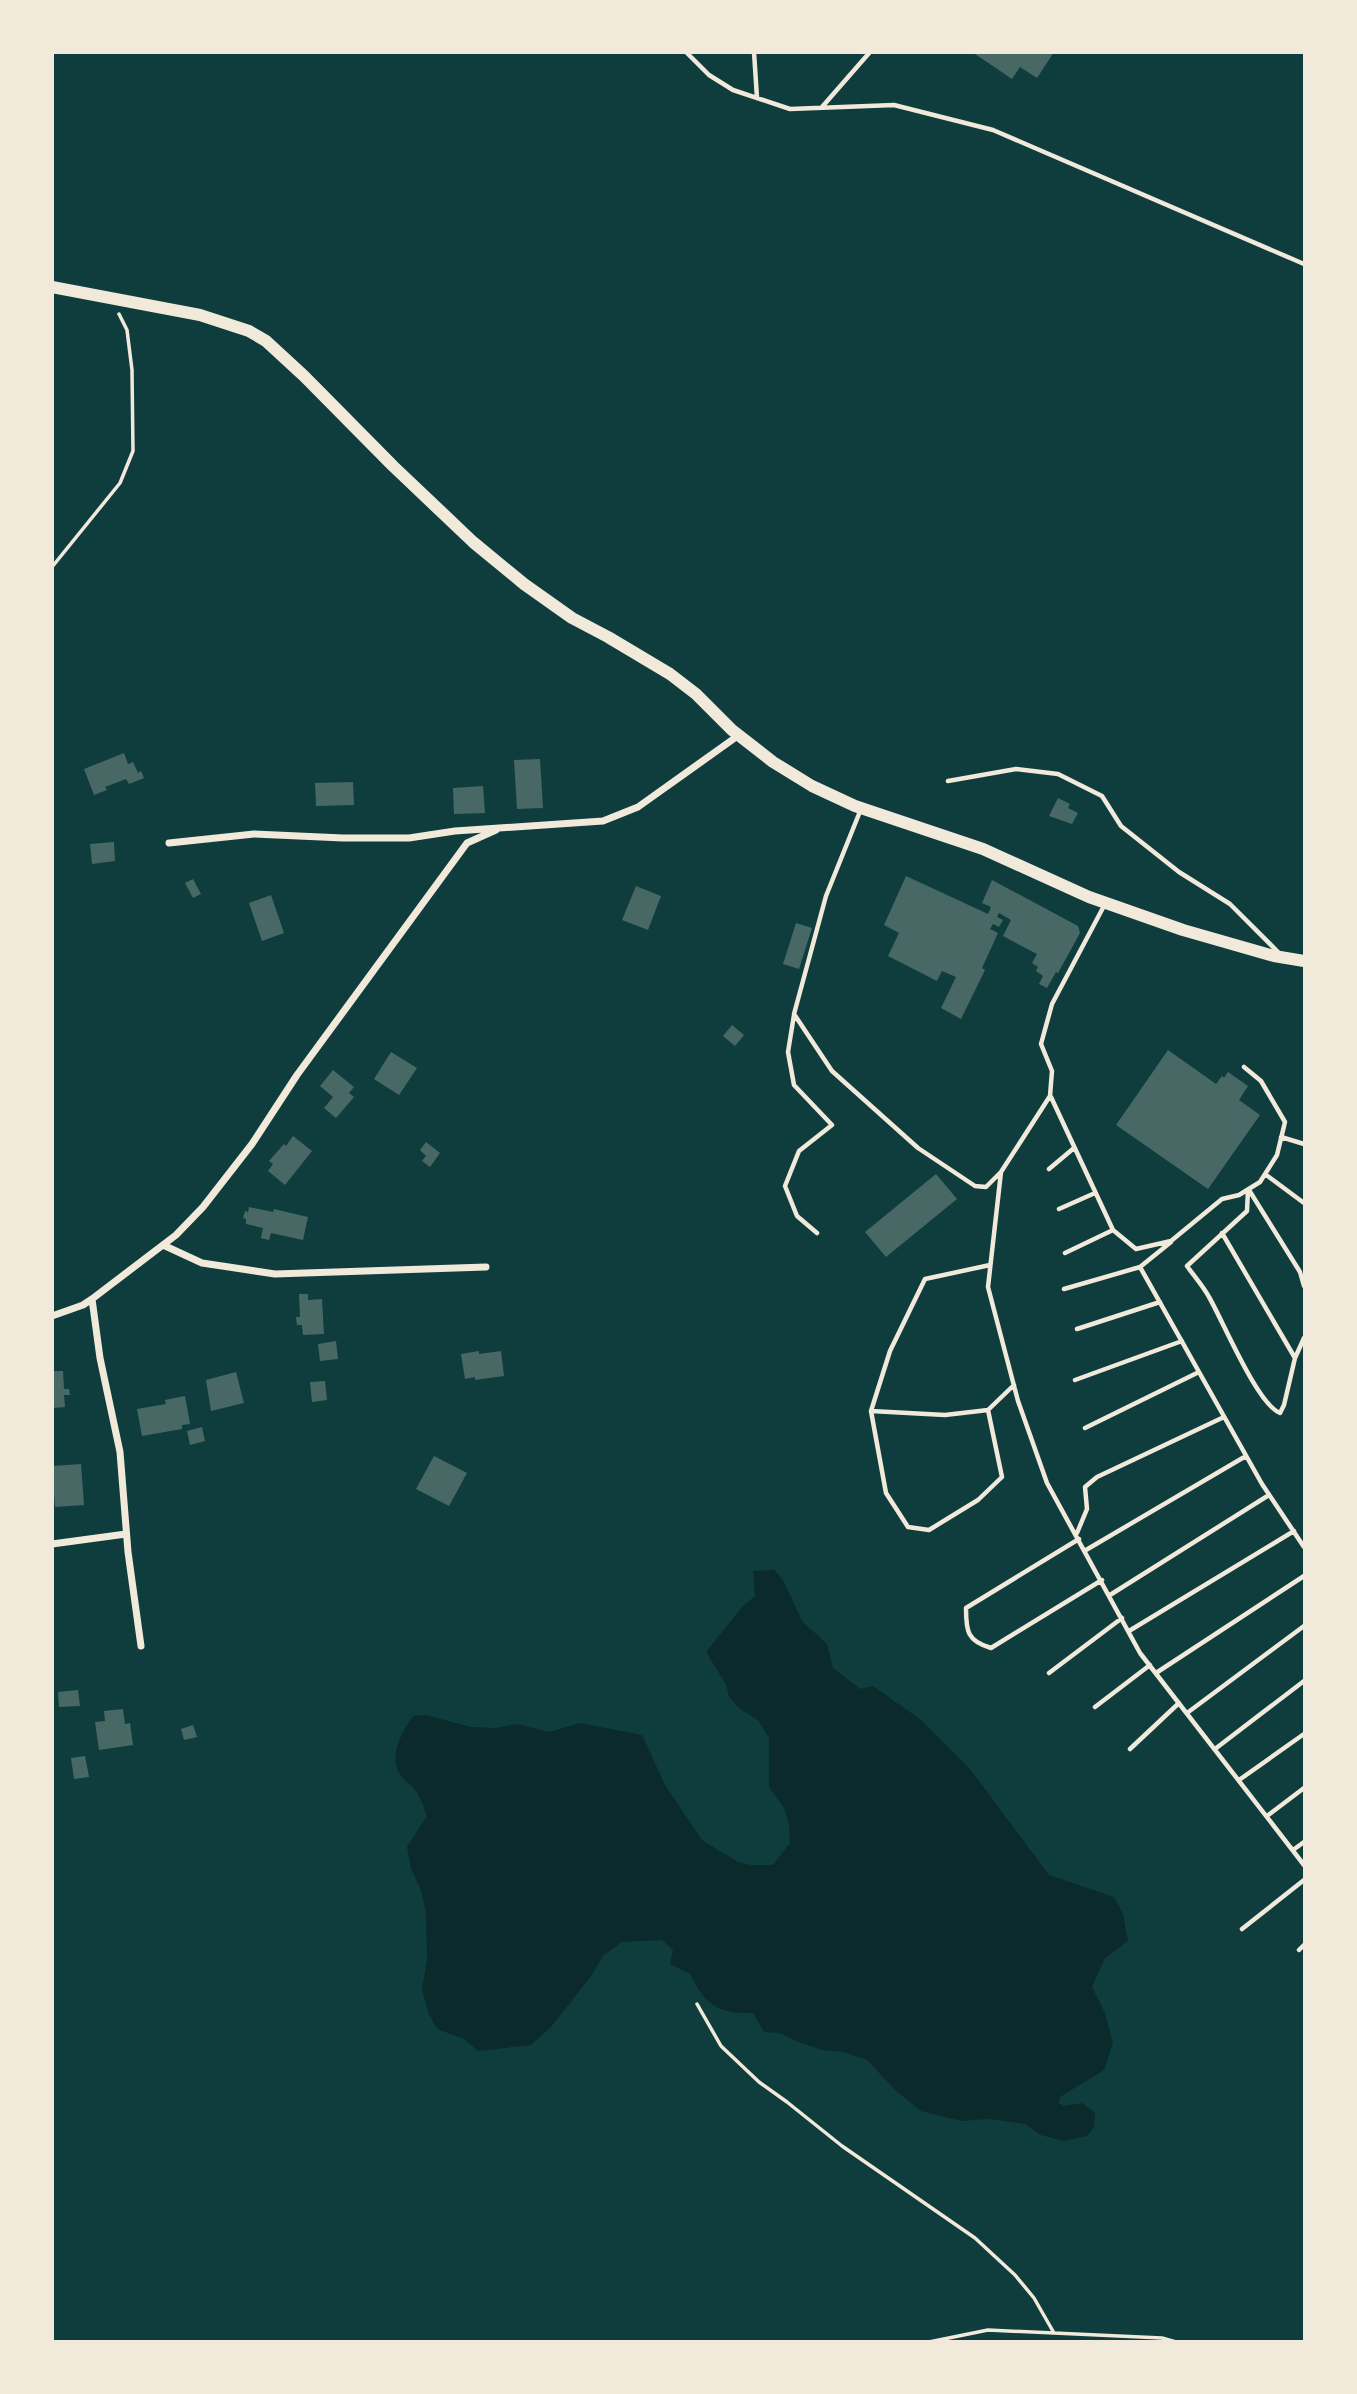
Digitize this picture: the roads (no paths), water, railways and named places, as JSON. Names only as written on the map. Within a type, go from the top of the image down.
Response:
[{"type":"street","points":[[52,287],[201,315],[249,331],[266,341],[463,532],[514,575],[572,618],[670,674],[773,762],[812,786],[861,808],[983,849],[1106,903],[1183,930],[1304,961]]},
{"type":"street","points":[[169,843],[254,834],[409,838],[455,831],[603,821],[634,808],[671,785],[739,735]]},
{"type":"street","points":[[52,1315],[83,1305],[92,1299],[163,1245],[203,1207],[252,1144],[305,1064],[467,843],[496,830]]},
{"type":"street","points":[[163,1245],[202,1262],[275,1274],[486,1267]]},
{"type":"street","points":[[92,1299],[100,1358],[120,1452],[126,1534],[141,1646]]},
{"type":"street","points":[[52,1544],[126,1534]]},
{"type":"lane","points":[[686,52],[709,75],[733,90],[790,109],[894,105],[993,130],[1304,264]]},
{"type":"lane","points":[[754,52],[757,98]]},
{"type":"lane","points":[[822,108],[870,52]]},
{"type":"lane","points":[[948,781],[1016,769],[1058,774],[1102,796],[1121,826],[1180,872],[1230,904],[1283,957]]},
{"type":"lane","points":[[817,1233],[797,1216],[785,1186],[799,1151],[832,1125],[794,1085],[788,1052],[794,1014],[826,896],[861,808]]},
{"type":"lane","points":[[794,1014],[832,1071],[918,1148],[975,1186],[986,1187],[1001,1172],[1050,1096],[1052,1071],[1041,1044],[1052,1004],[1106,903]]},
{"type":"lane","points":[[1064,1289],[1140,1267],[1222,1199],[1239,1195],[1260,1182],[1277,1155],[1285,1122],[1261,1081],[1244,1067]]},
{"type":"lane","points":[[1050,1096],[1113,1230],[1136,1249],[1171,1241]]},
{"type":"lane","points":[[1281,1137],[1304,1144]]},
{"type":"lane","points":[[1049,1170],[1074,1148]]},
{"type":"lane","points":[[1001,1172],[988,1287],[1014,1385],[1047,1483],[1150,1665],[1304,1865]]},
{"type":"lane","points":[[1265,1174],[1304,1203]]},
{"type":"lane","points":[[1248,1189],[1247,1211],[1187,1266],[1208,1295],[1258,1389],[1273,1411],[1280,1413],[1284,1405],[1295,1358],[1304,1338]]},
{"type":"lane","points":[[1248,1189],[1300,1272],[1304,1286]]},
{"type":"lane","points":[[1059,1209],[1095,1193]]},
{"type":"lane","points":[[1065,1253],[1113,1230]]},
{"type":"lane","points":[[1222,1233],[1295,1358]]},
{"type":"lane","points":[[988,1410],[1002,1478],[978,1500],[929,1530],[908,1527],[886,1493],[871,1411],[890,1351],[925,1279],[990,1265]]},
{"type":"lane","points":[[1140,1267],[1246,1457],[1304,1547]]},
{"type":"lane","points":[[1077,1329],[1160,1302]]},
{"type":"lane","points":[[1075,1380],[1182,1341]]},
{"type":"lane","points":[[1085,1428],[1199,1372]]},
{"type":"lane","points":[[871,1411],[945,1415],[988,1410],[1014,1385]]},
{"type":"lane","points":[[1102,1580],[991,1648],[977,1644],[966,1630],[966,1608],[1078,1536],[1087,1509],[1085,1487],[1097,1476],[1224,1417]]},
{"type":"lane","points":[[1086,1550],[1246,1457]]},
{"type":"lane","points":[[1110,1596],[1269,1495]]},
{"type":"lane","points":[[1129,1631],[1294,1531]]},
{"type":"lane","points":[[1156,1673],[1304,1576]]},
{"type":"lane","points":[[1049,1673],[1122,1618]]},
{"type":"lane","points":[[1187,1713],[1304,1626]]},
{"type":"lane","points":[[1095,1707],[1150,1665]]},
{"type":"lane","points":[[1215,1749],[1304,1681]]},
{"type":"lane","points":[[1130,1749],[1179,1703]]},
{"type":"lane","points":[[1239,1780],[1304,1734]]},
{"type":"lane","points":[[1267,1816],[1304,1788]]},
{"type":"lane","points":[[1293,1850],[1304,1842]]},
{"type":"lane","points":[[1242,1929],[1304,1880]]},
{"type":"lane","points":[[1299,1950],[1304,1945]]},
{"type":"water","points":[[774,1570],[783,1580],[802,1621],[827,1644],[833,1668],[860,1689],[873,1686],[921,1720],[970,1769],[1049,1875],[1114,1897],[1123,1914],[1128,1941],[1105,1958],[1092,1987],[1105,2013],[1113,2043],[1104,2070],[1060,2097],[1059,2103],[1063,2106],[1082,2103],[1095,2113],[1094,2127],[1087,2136],[1063,2141],[1041,2135],[1025,2124],[988,2119],[961,2121],[921,2111],[896,2091],[867,2060],[844,2052],[822,2050],[780,2033],[764,2032],[753,2013],[730,2012],[714,2006],[701,1993],[690,1974],[670,1964],[673,1950],[662,1940],[622,1942],[603,1956],[591,1976],[551,2027],[531,2045],[478,2051],[464,2039],[437,2029],[428,2012],[422,1989],[427,1960],[426,1913],[407,1847],[427,1816],[417,1793],[398,1771],[396,1763],[397,1747],[413,1716],[426,1715],[471,1727],[495,1728],[517,1724],[549,1732],[580,1723],[642,1735],[665,1785],[702,1840],[738,1862],[773,1865],[790,1843],[784,1808],[769,1787],[769,1738],[758,1720],[740,1709],[729,1697],[726,1684],[706,1652],[742,1607],[755,1596],[753,1571]]}]
